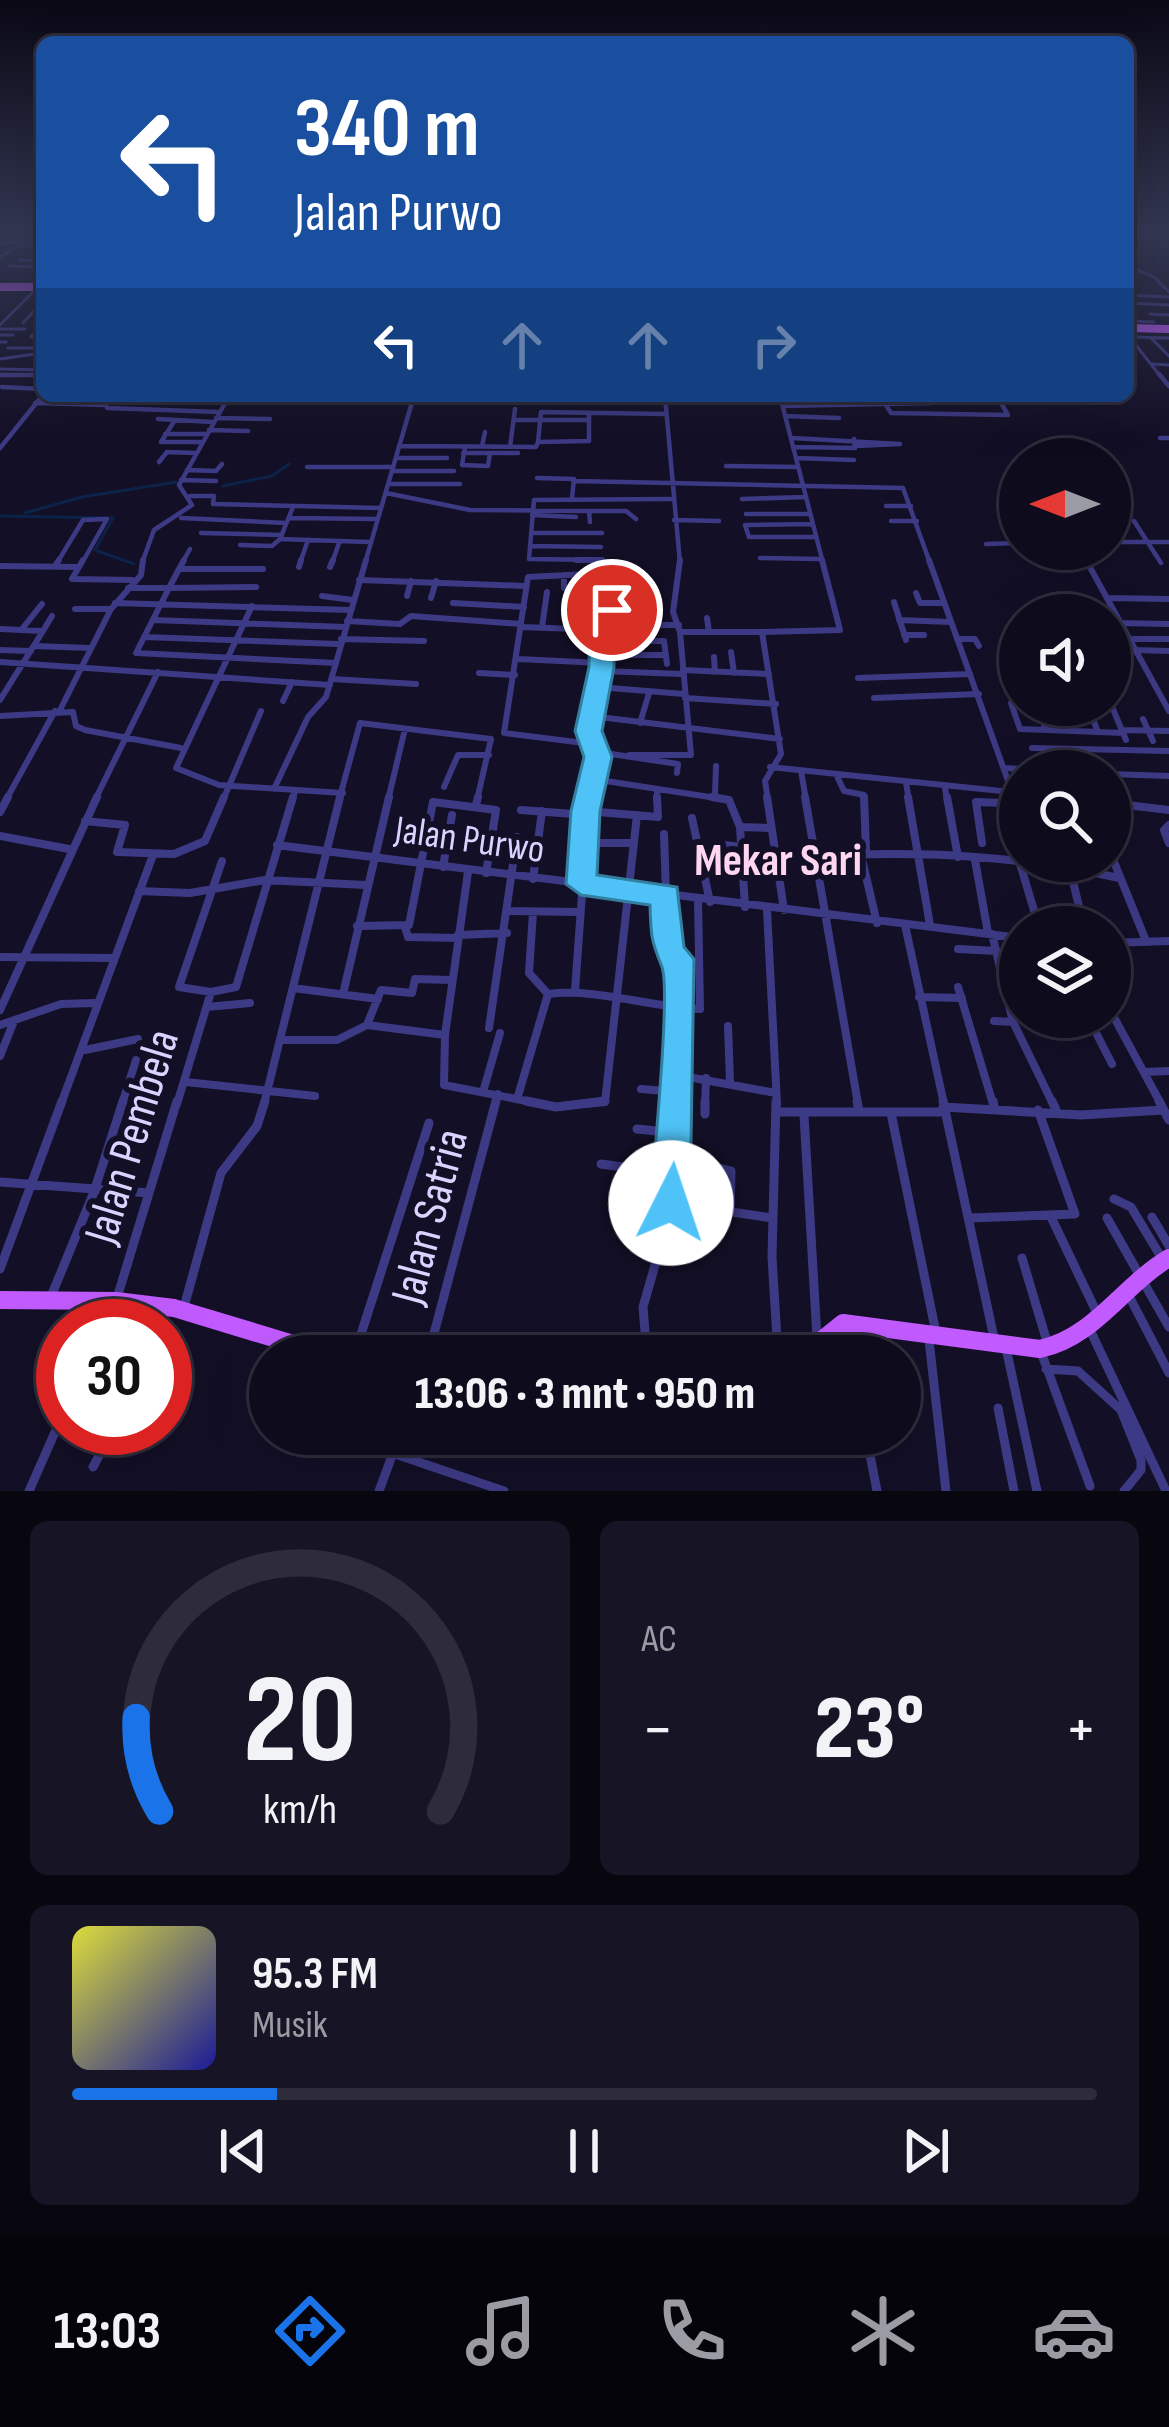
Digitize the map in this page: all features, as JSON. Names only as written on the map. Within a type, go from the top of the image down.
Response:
[{"type":"main road","points":[[1134,332],[1147,333],[1159,325]]},
{"type":"main road","points":[[827,1335],[843,1324],[1045,1355],[1094,1324],[1140,1273],[1167,1255]]},
{"type":"main road","points":[[0,1300],[36,1299]]},
{"type":"main road","points":[[192,1313],[265,1335]]},
{"type":"street","points":[[2,337],[9,315],[24,300]]},
{"type":"street","points":[[1134,303],[1169,305]]},
{"type":"street","points":[[2,337],[24,326],[36,310]]},
{"type":"street","points":[[0,315],[9,315]]},
{"type":"street","points":[[1159,325],[1169,315]]},
{"type":"street","points":[[1147,333],[1169,356]]},
{"type":"street","points":[[2,337],[13,335]]},
{"type":"street","points":[[2,337],[36,349]]},
{"type":"street","points":[[1134,340],[1169,386]]},
{"type":"street","points":[[0,359],[36,352]]},
{"type":"street","points":[[1152,364],[1169,364]]},
{"type":"street","points":[[0,372],[36,373]]},
{"type":"street","points":[[0,372],[36,373]]},
{"type":"street","points":[[13,375],[2,389],[36,392]]},
{"type":"street","points":[[225,402],[181,480],[179,487],[190,496],[215,497],[213,504],[380,508]]},
{"type":"street","points":[[274,789],[308,717],[320,709],[331,682],[412,402]]},
{"type":"street","points":[[629,755],[690,757],[679,628],[673,612],[680,565],[665,402]]},
{"type":"street","points":[[153,620],[400,624],[411,616],[433,622],[566,628],[840,630],[782,402]]},
{"type":"street","points":[[886,404],[891,413],[1007,415],[1000,402]]},
{"type":"street","points":[[0,448],[35,403],[270,419]]},
{"type":"street","points":[[783,406],[931,403]]},
{"type":"street","points":[[510,447],[515,409]]},
{"type":"street","points":[[537,456],[541,412],[589,416]]},
{"type":"street","points":[[514,420],[666,414]]},
{"type":"street","points":[[399,446],[518,452],[538,445],[590,440],[589,416]]},
{"type":"street","points":[[785,416],[839,418]]},
{"type":"street","points":[[158,419],[216,417]]},
{"type":"street","points":[[564,419],[564,442]]},
{"type":"street","points":[[175,420],[161,442],[202,442]]},
{"type":"street","points":[[165,434],[248,431]]},
{"type":"street","points":[[482,446],[484,432]]},
{"type":"street","points":[[791,438],[900,444],[794,447]]},
{"type":"street","points":[[1160,438],[1169,438]]},
{"type":"street","points":[[464,450],[510,447],[518,452]]},
{"type":"street","points":[[464,450],[460,464],[484,467],[489,466],[490,453]]},
{"type":"street","points":[[159,462],[167,452],[195,453]]},
{"type":"street","points":[[396,458],[447,458]]},
{"type":"street","points":[[796,458],[854,460]]},
{"type":"street","points":[[187,470],[216,471],[222,464]]},
{"type":"street","points":[[726,466],[798,467]]},
{"type":"street","points":[[307,467],[454,471]]},
{"type":"street","points":[[767,467],[770,484]]},
{"type":"street","points":[[537,478],[670,486],[748,483],[903,488],[999,753]]},
{"type":"street","points":[[181,480],[216,481]]},
{"type":"street","points":[[572,499],[574,481]]},
{"type":"street","points":[[387,489],[460,484]]},
{"type":"street","points":[[387,489],[420,496],[434,506],[576,517]]},
{"type":"street","points":[[0,812],[113,606],[135,580],[154,530],[192,505],[190,496]]},
{"type":"street","points":[[742,499],[806,497]]},
{"type":"street","points":[[602,560],[529,559],[535,499],[671,499]]},
{"type":"street","points":[[886,506],[911,506]]},
{"type":"street","points":[[240,545],[272,546],[281,537],[293,507]]},
{"type":"street","points":[[589,512],[590,522]]},
{"type":"street","points":[[533,513],[626,512],[636,519]]},
{"type":"street","points":[[746,514],[810,514]]},
{"type":"street","points":[[178,517],[376,519]]},
{"type":"street","points":[[55,566],[82,520],[107,520],[72,579],[135,580]]},
{"type":"street","points":[[674,520],[719,521]]},
{"type":"street","points":[[891,521],[918,521]]},
{"type":"street","points":[[1134,521],[1160,562]]},
{"type":"street","points":[[812,524],[745,525],[749,537],[814,537]]},
{"type":"street","points":[[531,532],[602,533]]},
{"type":"street","points":[[201,533],[369,542]]},
{"type":"street","points":[[299,567],[308,540]]},
{"type":"street","points":[[330,567],[340,542]]},
{"type":"street","points":[[1131,542],[1169,542]]},
{"type":"street","points":[[986,544],[999,544]]},
{"type":"street","points":[[530,546],[601,547]]},
{"type":"street","points":[[190,549],[137,654],[336,663]]},
{"type":"street","points":[[760,559],[819,559]]},
{"type":"street","points":[[0,566],[79,567]]},
{"type":"street","points":[[179,569],[263,569]]},
{"type":"street","points":[[588,574],[530,576],[504,733],[675,761],[676,773]]},
{"type":"street","points":[[564,575],[566,628]]},
{"type":"street","points":[[359,580],[526,586]]},
{"type":"street","points":[[386,592],[387,580]]},
{"type":"street","points":[[406,596],[411,581]]},
{"type":"street","points":[[430,598],[436,581]]},
{"type":"street","points":[[128,588],[256,587]]},
{"type":"street","points":[[542,627],[547,592]]},
{"type":"street","points":[[590,627],[592,593]]},
{"type":"street","points":[[916,593],[924,614]]},
{"type":"street","points":[[322,596],[353,600]]},
{"type":"street","points":[[1131,598],[1169,599]]},
{"type":"street","points":[[894,602],[905,638],[924,635]]},
{"type":"street","points":[[453,603],[524,607]]},
{"type":"street","points":[[920,603],[944,603]]},
{"type":"street","points":[[22,629],[42,604]]},
{"type":"street","points":[[75,609],[161,604],[350,610]]},
{"type":"street","points":[[0,716],[57,710],[77,713],[76,726],[85,730],[182,748],[223,675],[252,607]]},
{"type":"street","points":[[612,610],[613,626]]},
{"type":"street","points":[[0,700],[52,616]]},
{"type":"street","points":[[707,618],[709,632]]},
{"type":"street","points":[[899,620],[951,622]]},
{"type":"street","points":[[1131,623],[1169,624]]},
{"type":"street","points":[[574,991],[595,748],[591,716],[602,663],[602,627]]},
{"type":"street","points":[[0,628],[43,631]]},
{"type":"street","points":[[762,632],[780,739],[781,758],[770,767],[765,781],[784,910]]},
{"type":"street","points":[[1131,636],[1169,710]]},
{"type":"street","points":[[144,637],[424,641]]},
{"type":"street","points":[[958,638],[976,640],[979,646]]},
{"type":"street","points":[[1134,639],[1169,639]]},
{"type":"street","points":[[602,663],[631,655],[667,659],[665,641],[634,640],[631,655]]},
{"type":"street","points":[[0,650],[90,648]]},
{"type":"street","points":[[1136,650],[1169,651]]},
{"type":"street","points":[[731,652],[734,673]]},
{"type":"street","points":[[714,657],[716,672]]},
{"type":"street","points":[[518,659],[769,674]]},
{"type":"street","points":[[0,662],[292,682],[416,684]]},
{"type":"street","points":[[0,1010],[69,849],[130,738],[158,672]]},
{"type":"street","points":[[479,674],[515,675]]},
{"type":"street","points":[[858,678],[970,674]]},
{"type":"street","points":[[283,701],[292,682]]},
{"type":"street","points":[[598,687],[776,704]]},
{"type":"street","points":[[1159,692],[1169,692]]},
{"type":"street","points":[[640,723],[649,693]]},
{"type":"street","points":[[874,698],[979,694]]},
{"type":"street","points":[[83,821],[125,825],[116,851],[181,853],[205,841],[260,711]]},
{"type":"street","points":[[0,725],[10,715]]},
{"type":"street","points":[[591,716],[780,739]]},
{"type":"street","points":[[1143,719],[1153,741]]},
{"type":"street","name":"Jalan Purwo","points":[[405,729],[360,723],[327,849],[767,910],[999,934]]},
{"type":"street","points":[[1019,726],[1124,734],[1169,731]]},
{"type":"street","points":[[1045,726],[1046,730]]},
{"type":"street","points":[[1070,726],[1072,731]]},
{"type":"street","points":[[1096,726],[1098,732]]},
{"type":"street","points":[[1121,726],[1124,734]]},
{"type":"street","points":[[343,994],[405,729],[492,741],[476,805]]},
{"type":"street","name":"Jalan Purwo","points":[[182,748],[176,768],[226,785],[345,793]]},
{"type":"street","points":[[1032,748],[1169,751]]},
{"type":"street","points":[[444,787],[458,755],[489,755]]},
{"type":"street","points":[[715,794],[716,766]]},
{"type":"street","points":[[770,767],[999,792]]},
{"type":"street","points":[[801,771],[859,1112]]},
{"type":"street","points":[[836,773],[844,791],[864,795],[863,851],[878,923]]},
{"type":"street","points":[[1131,775],[1169,776]]},
{"type":"street","points":[[593,779],[657,791],[674,788],[715,794],[729,800],[740,826],[745,907]]},
{"type":"street","points":[[905,783],[930,925]]},
{"type":"street","points":[[945,788],[958,857]]},
{"type":"street","points":[[520,810],[658,818],[657,791]]},
{"type":"street","points":[[222,861],[177,984],[211,992],[236,988],[265,880],[296,792]]},
{"type":"street","points":[[982,843],[976,802],[999,803]]},
{"type":"street","points":[[486,873],[496,811],[432,803],[406,927],[408,937],[507,933]]},
{"type":"street","points":[[1131,805],[1169,810]]},
{"type":"street","points":[[533,879],[542,811]]},
{"type":"street","points":[[442,867],[452,814]]},
{"type":"street","points":[[469,872],[445,1035],[445,1085],[556,1107],[605,1102],[620,1001],[637,815]]},
{"type":"street","points":[[692,818],[695,854],[710,902]]},
{"type":"street","points":[[1169,825],[1164,830],[1169,843]]},
{"type":"street","points":[[740,826],[770,828]]},
{"type":"street","points":[[646,1335],[644,1303],[671,1203],[676,1132],[678,959],[668,954],[664,834]]},
{"type":"street","points":[[0,836],[69,849]]},
{"type":"street","points":[[489,1028],[507,933],[517,837]]},
{"type":"street","points":[[584,843],[634,843]]},
{"type":"street","points":[[716,844],[741,848]]},
{"type":"street","points":[[186,1299],[220,1173],[257,1126],[268,1091],[283,1040],[303,930],[327,849],[277,845]]},
{"type":"street","points":[[817,856],[915,851],[999,861]]},
{"type":"street","points":[[0,1269],[85,1051],[95,1003],[153,855]]},
{"type":"street","points":[[975,860],[999,960]]},
{"type":"street","points":[[139,891],[190,893],[265,880],[365,885]]},
{"type":"street","points":[[1121,882],[1146,941]]},
{"type":"street","points":[[548,994],[574,991],[620,1001],[703,1007],[698,901]]},
{"type":"street","points":[[767,910],[777,1112],[772,1217],[777,1335]]},
{"type":"street","points":[[510,911],[580,912]]},
{"type":"street","points":[[533,912],[529,973],[548,994]]},
{"type":"street","points":[[905,925],[943,1109],[1036,1491]]},
{"type":"street","points":[[357,926],[406,927]]},
{"type":"street","points":[[1131,942],[1168,942]]},
{"type":"street","points":[[958,949],[997,951]]},
{"type":"street","points":[[0,957],[114,958]]},
{"type":"street","points":[[367,1025],[381,990],[412,993],[415,979],[452,980]]},
{"type":"street","points":[[958,987],[994,1106]]},
{"type":"street","points":[[293,988],[378,999]]},
{"type":"street","name":"Jalan Pembela","points":[[117,1299],[211,992]]},
{"type":"street","points":[[518,1096],[548,994]]},
{"type":"street","points":[[919,997],[962,998]]},
{"type":"street","points":[[0,1025],[61,1004],[95,1003]]},
{"type":"street","points":[[207,1007],[250,1003]]},
{"type":"street","points":[[0,1056],[14,1022]]},
{"type":"street","points":[[994,1022],[999,1022]]},
{"type":"street","points":[[283,1040],[337,1040],[367,1025],[445,1035]]},
{"type":"street","points":[[728,1026],[730,1082]]},
{"type":"street","points":[[484,1092],[500,1033]]},
{"type":"street","points":[[1021,1038],[1057,1112]]},
{"type":"street","points":[[1099,1038],[1112,1064]]},
{"type":"street","points":[[777,1112],[891,1113],[994,1106],[1166,1115],[1125,1038]]},
{"type":"street","points":[[85,1051],[138,1039]]},
{"type":"street","points":[[50,1299],[94,1192],[136,1060]]},
{"type":"street","points":[[1144,1072],[1169,1071]]},
{"type":"street","points":[[677,1075],[776,1093]]},
{"type":"street","points":[[705,1114],[706,1078]]},
{"type":"street","points":[[186,1082],[315,1096]]},
{"type":"street","points":[[640,1089],[677,1092]]},
{"type":"street","name":"Jalan Satria","points":[[434,1335],[498,1094]]},
{"type":"street","points":[[970,1218],[1051,1217],[1077,1211],[1038,1110]]},
{"type":"street","points":[[891,1113],[933,1337],[946,1491]]},
{"type":"street","points":[[804,1115],[818,1335]]},
{"type":"street","points":[[361,1335],[429,1124]]},
{"type":"street","points":[[637,1129],[676,1132]]},
{"type":"street","points":[[601,1164],[674,1174]]},
{"type":"street","points":[[702,1164],[731,1171],[730,1212]]},
{"type":"street","points":[[0,1182],[149,1193]]},
{"type":"street","points":[[1114,1199],[1131,1208],[1167,1255]]},
{"type":"street","points":[[671,1203],[772,1217]]},
{"type":"street","points":[[1152,1216],[1167,1255]]},
{"type":"street","points":[[1051,1217],[1166,1491]]},
{"type":"street","points":[[1108,1218],[1169,1327]]},
{"type":"street","points":[[1022,1258],[1056,1398],[1077,1431],[1090,1486]]},
{"type":"street","points":[[1125,1288],[1169,1373]]},
{"type":"street","points":[[843,1324],[845,1335]]},
{"type":"street","points":[[1045,1355],[1078,1371],[1121,1410],[1142,1460],[1141,1470],[1124,1491]]},
{"type":"street","points":[[998,1408],[1014,1491]]},
{"type":"street","points":[[29,1491],[45,1455]]},
{"type":"street","points":[[93,1467],[99,1455]]},
{"type":"street","points":[[379,1491],[391,1455]]},
{"type":"street","points":[[398,1455],[504,1491]]},
{"type":"street","points":[[870,1455],[877,1491]]},
{"type":"waterway","points":[[223,486],[272,476],[289,464]]},
{"type":"waterway","points":[[25,513],[82,497],[177,482]]},
{"type":"waterway","points":[[0,516],[113,518],[95,550],[134,564]]},
{"type":"district","name":"Mekar Sari","points":[[778,859]]},
{"type":"route","points":[[612,610],[613,626],[602,626],[602,667],[589,731],[598,757],[586,811],[581,884],[666,895],[668,954],[678,959],[679,1007],[671,1203]]}]
